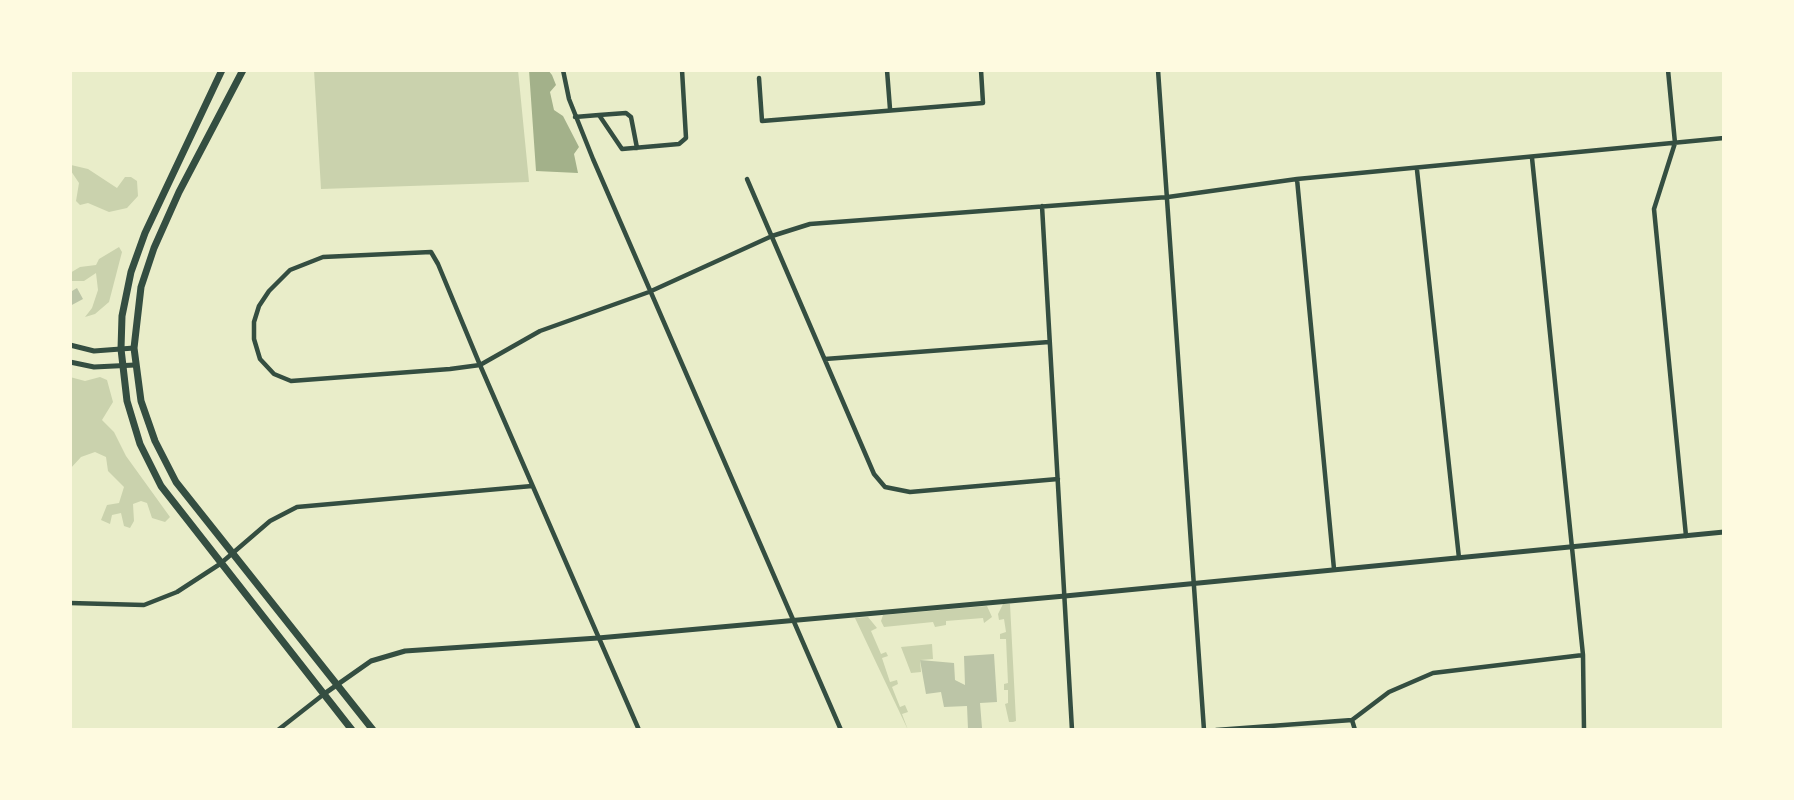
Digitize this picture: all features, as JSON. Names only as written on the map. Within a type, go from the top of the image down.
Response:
[{"type":"main road","points":[[222,70],[145,233],[131,272],[122,316],[121,349],[127,401],[141,444],[161,485],[352,730]]},
{"type":"main road","points":[[243,70],[179,192],[154,248],[141,286],[134,348],[141,401],[176,482],[373,730]]},
{"type":"street","points":[[563,70],[575,117],[841,730]]},
{"type":"street","points":[[599,115],[622,149],[679,145],[686,138],[682,70]]},
{"type":"street","points":[[887,70],[890,110]]},
{"type":"street","points":[[759,78],[762,121],[983,103],[981,70]]},
{"type":"street","points":[[1158,70],[1203,730]]},
{"type":"street","points":[[1668,70],[1675,143],[1654,209],[1686,536]]},
{"type":"street","points":[[575,117],[626,113],[631,117],[637,148]]},
{"type":"street","points":[[639,730],[598,638],[532,486],[480,365],[431,252],[323,257],[290,270],[259,306],[254,339],[260,359],[274,374],[291,382],[480,365],[540,331],[649,292],[772,236],[810,224],[1167,197],[1297,179],[1417,170],[1724,138]]},
{"type":"street","points":[[1532,158],[1583,655],[1584,730]]},
{"type":"street","points":[[1417,170],[1459,558]]},
{"type":"street","points":[[747,179],[874,474],[885,487],[909,492],[1058,480]]},
{"type":"street","points":[[1297,179],[1334,569]]},
{"type":"street","points":[[1042,206],[1072,730]]},
{"type":"street","points":[[825,359],[1049,342]]},
{"type":"street","points":[[70,345],[94,351],[134,348]]},
{"type":"street","points":[[70,362],[94,367],[135,365]]},
{"type":"street","points":[[70,603],[144,605],[177,592],[220,564],[270,521],[297,507],[532,486]]},
{"type":"street","points":[[278,730],[371,661],[405,651],[598,638],[1065,596],[1724,532]]},
{"type":"street","points":[[1216,730],[1352,720],[1389,691],[1433,673],[1583,655]]},
{"type":"street","points":[[1352,720],[1355,730]]},
{"type":"shaded area","points":[[314,70],[518,70],[529,182],[321,189]]},
{"type":"shaded area","points":[[529,70],[548,70],[552,75],[556,85],[550,92],[554,110],[563,116],[579,147],[574,154],[578,173],[536,171]]},
{"type":"shaded area","points":[[71,165],[88,169],[117,188],[125,177],[131,177],[137,181],[138,196],[127,208],[109,212],[88,203],[80,205],[76,201],[79,183],[71,171]]},
{"type":"shaded area","points":[[119,247],[122,252],[109,302],[95,314],[85,317],[92,308],[98,290],[96,273],[84,281],[70,281],[70,273],[80,267],[96,265],[99,259]]},
{"type":"shaded area","points":[[70,377],[85,381],[100,377],[107,380],[113,402],[102,420],[114,432],[126,456],[170,517],[165,522],[152,518],[147,503],[141,501],[133,504],[134,521],[130,528],[124,526],[121,513],[112,515],[110,524],[101,520],[107,505],[119,503],[124,487],[108,471],[106,457],[95,452],[81,457],[70,469]]},
{"type":"shaded area","points":[[1003,604],[1010,604],[1016,721],[1013,722],[1009,722],[1005,704],[1008,703],[1008,690],[1004,690],[1004,684],[1008,683],[1006,639],[1000,639],[1000,634],[1006,632],[1004,619],[999,620],[998,614]]},
{"type":"shaded area","points":[[987,606],[992,617],[984,623],[983,618],[946,621],[946,625],[935,627],[933,622],[884,627],[881,621],[883,615]]},
{"type":"shaded area","points":[[868,617],[877,628],[871,631],[881,654],[886,652],[888,656],[882,658],[890,682],[897,680],[898,684],[892,687],[900,707],[905,705],[908,712],[902,714],[908,730],[855,618]]},
{"type":"shaded area","points":[[932,644],[933,659],[920,660],[921,672],[911,673],[901,647]]},
{"type":"building","points":[[77,288],[83,299],[70,306],[70,289],[72,291]]},
{"type":"building","points":[[994,654],[997,702],[980,703],[982,728],[968,729],[967,706],[944,707],[941,692],[926,694],[920,660],[954,663],[955,680],[965,685],[964,656]]}]
